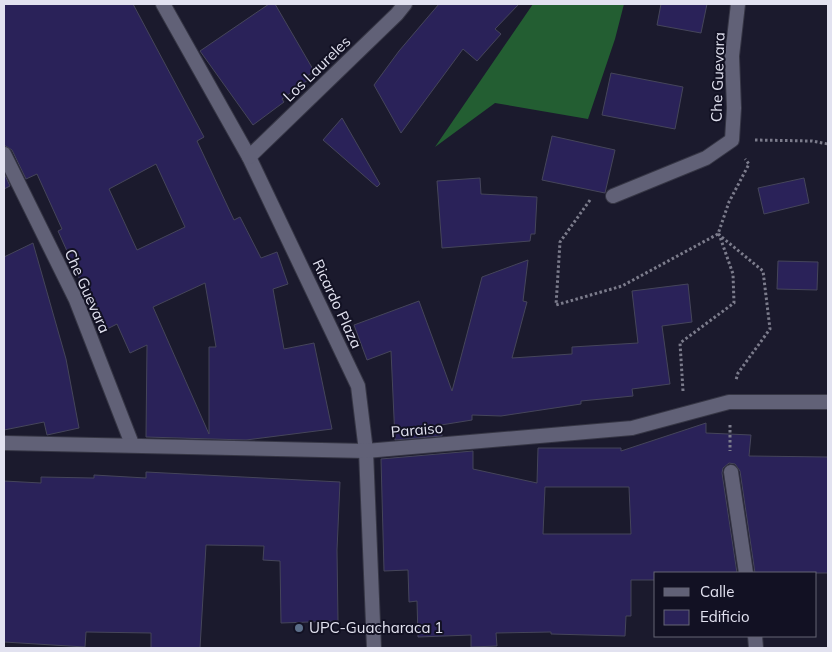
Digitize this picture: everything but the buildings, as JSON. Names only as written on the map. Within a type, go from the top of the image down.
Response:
[{"type":"street","name":"Ricardo Plaza","points":[[163,4],[249,157],[358,386],[366,451],[374,648]]},
{"type":"street","name":"Los Laureles","points":[[249,157],[397,14],[405,4]]},
{"type":"street","name":"Che Guevara","points":[[613,196],[706,158],[732,140],[734,108],[732,56],[738,4]]},
{"type":"street","name":"Che Guevara","points":[[4,154],[76,300],[132,444]]},
{"type":"street","name":"Paraiso","points":[[4,443],[132,444],[366,451],[632,428],[729,402],[828,402]]},
{"type":"street","points":[[731,472],[746,572]]},
{"type":"path","points":[[732,140],[812,141],[828,144]]},
{"type":"path","points":[[676,396],[683,391],[680,343],[734,303],[733,274],[718,234],[729,202],[749,164],[732,140]]},
{"type":"path","points":[[613,196],[590,200],[560,242],[556,305],[622,286],[718,234]]},
{"type":"path","points":[[718,234],[763,270],[770,329],[738,373],[729,402],[731,472]]},
{"type":"green space","points":[[533,4],[624,4],[615,39],[588,119],[495,103],[435,147]]},
{"type":"place","name":"UPC-Guacharaca 1","points":[[299,628]]}]
